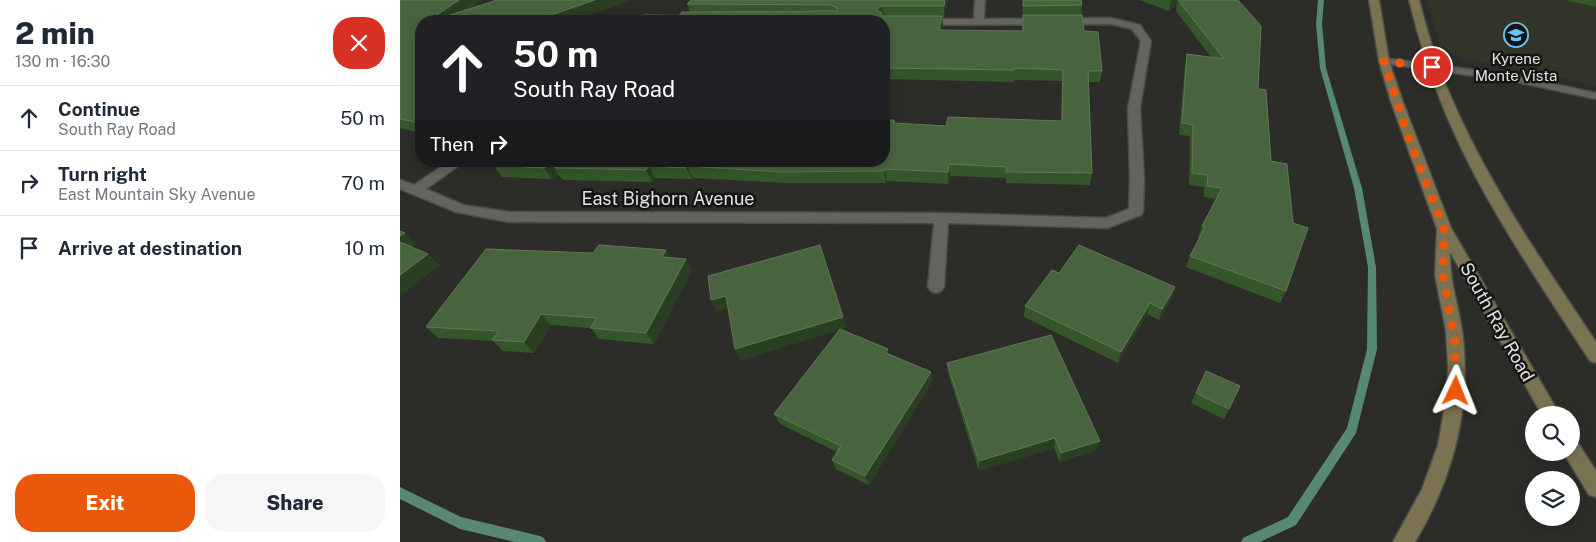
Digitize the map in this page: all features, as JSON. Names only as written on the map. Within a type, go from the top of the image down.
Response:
[{"type":"main road","name":"South Ray Road","points":[[1374,0],[1384,61],[1410,142],[1444,228],[1545,406]]},
{"type":"main road","points":[[1414,0],[1432,67],[1452,114],[1495,197],[1596,356]]},
{"type":"main road","points":[[1403,542],[1424,507],[1442,467],[1452,431],[1457,368],[1455,339],[1443,276],[1444,228]]},
{"type":"main road","points":[[1579,461],[1596,488]]},
{"type":"street","points":[[890,22],[979,22],[980,0]]},
{"type":"street","name":"East Bighorn Avenue","points":[[400,184],[461,209],[509,216],[942,218],[1107,223],[1136,212],[1137,179],[1134,108],[1146,42],[1136,27],[1111,21],[979,22]]},
{"type":"street","points":[[1384,61],[1531,82],[1596,96]]},
{"type":"street","points":[[414,191],[450,167]]},
{"type":"street","points":[[936,287],[942,218]]},
{"type":"shaded area","name":"Kyrene Monte Vista","points":[[1427,0],[1596,0],[1596,86],[1551,75],[1465,59],[1447,51],[1440,45]]},
{"type":"building","points":[[400,0],[459,0],[437,15],[415,15],[415,122],[400,119]]},
{"type":"building","points":[[497,0],[595,0],[551,15],[450,15]]},
{"type":"building","points":[[691,0],[945,0],[944,6],[882,6],[876,10],[881,12],[882,15],[679,15],[682,12],[837,11],[837,8],[831,5],[687,4]]},
{"type":"building","points":[[1023,0],[1081,0],[1082,5],[1023,6]]},
{"type":"building","points":[[1178,0],[1238,0],[1261,26],[1258,89],[1266,90],[1271,161],[1287,164],[1293,223],[1308,228],[1286,291],[1190,256],[1205,227],[1202,226],[1222,188],[1207,186],[1208,175],[1192,173],[1193,125],[1182,123],[1187,54],[1224,59]]},
{"type":"building","points":[[1023,15],[1082,15],[1084,31],[1098,32],[1102,71],[1088,71],[1092,173],[1006,172],[1007,167],[949,164],[948,172],[885,169],[884,171],[781,172],[703,167],[890,167],[890,120],[894,120],[894,123],[946,126],[948,117],[1062,121],[1063,70],[1014,68],[1014,70],[890,68],[890,16],[942,16],[939,30],[1023,31]]},
{"type":"building","points":[[555,167],[648,167],[646,170]]},
{"type":"building","points":[[400,242],[428,254],[400,275]]},
{"type":"building","points":[[599,245],[666,250],[662,257],[686,259],[646,333],[590,328],[597,318],[541,314],[524,342],[492,340],[499,331],[426,327],[486,249],[593,253]]},
{"type":"building","points":[[820,245],[843,317],[735,349],[726,296],[711,300],[708,276]]},
{"type":"building","points":[[1079,245],[1175,287],[1162,309],[1150,303],[1121,352],[1025,306],[1052,270],[1059,273]]},
{"type":"building","points":[[840,329],[888,349],[886,353],[931,372],[865,476],[832,460],[841,446],[774,414]]},
{"type":"building","points":[[1051,335],[1100,441],[1061,453],[1055,438],[979,461],[947,363]]},
{"type":"building","points":[[1206,371],[1240,386],[1229,409],[1196,393]]},
{"type":"waterway","points":[[1247,542],[1292,521],[1352,430],[1372,349],[1372,267],[1358,188],[1323,68],[1319,24],[1321,0]]},
{"type":"waterway","points":[[400,493],[460,523],[540,542]]},
{"type":"place","name":"Kyrene Monte Vista","points":[[1516,35]]},
{"type":"route","points":[[1432,67],[1384,61],[1410,142],[1444,228],[1443,276],[1455,339],[1456,391]]}]
